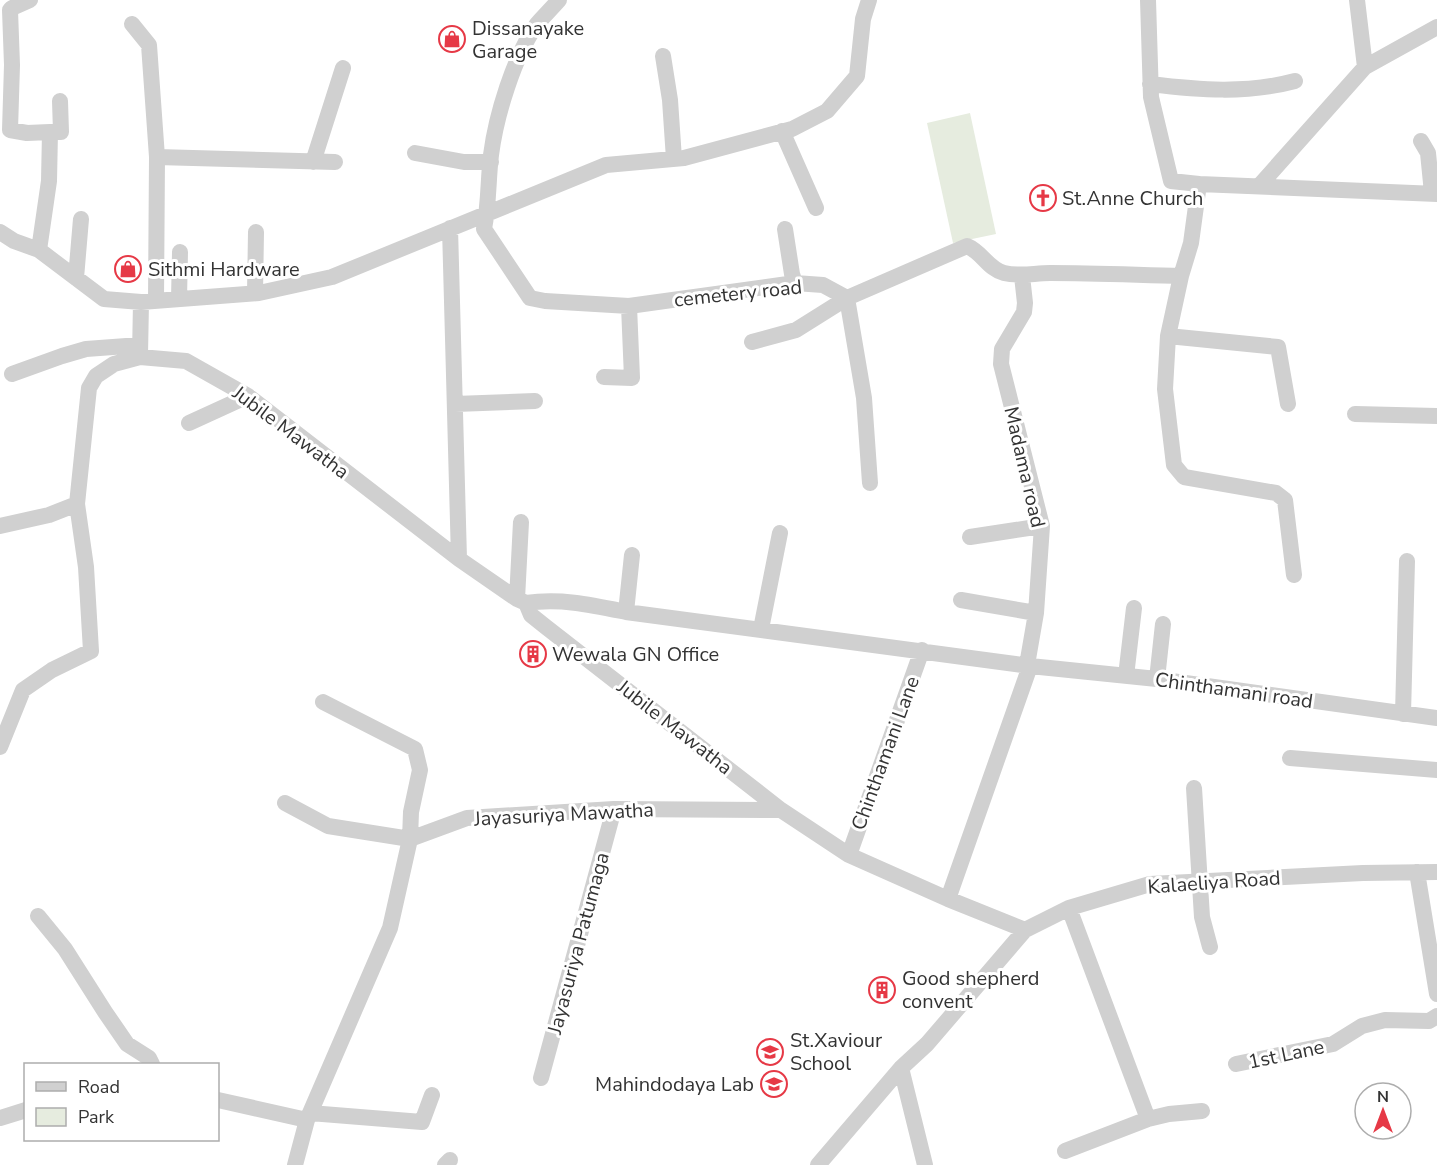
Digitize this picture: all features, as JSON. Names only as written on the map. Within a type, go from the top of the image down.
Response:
[{"type":"street","points":[[30,0],[10,10],[12,65],[10,130],[27,133],[61,132],[60,101]]},
{"type":"street","points":[[487,212],[491,162],[504,101],[518,58],[537,24],[559,0]]},
{"type":"street","points":[[0,232],[14,241],[39,250],[104,299],[148,301],[255,293],[332,277],[606,165],[684,158],[792,129],[827,111],[857,76],[863,19],[869,0]]},
{"type":"street","points":[[1148,0],[1151,97],[1171,181],[1435,194],[1428,153],[1421,141]]},
{"type":"street","points":[[1355,0],[1365,68]]},
{"type":"street","points":[[132,24],[149,45],[157,157],[148,301],[140,351]]},
{"type":"street","points":[[1259,186],[1365,68],[1437,27]]},
{"type":"street","points":[[663,56],[670,100],[674,159]]},
{"type":"street","points":[[313,162],[343,68]]},
{"type":"street","points":[[1150,84],[1216,90],[1269,88],[1295,81]]},
{"type":"street","points":[[782,131],[816,208]]},
{"type":"street","points":[[39,250],[49,181],[50,132]]},
{"type":"street","points":[[415,153],[464,162],[491,162]]},
{"type":"street","points":[[157,157],[335,162]]},
{"type":"street","points":[[1199,184],[1191,243],[1168,336],[1165,389],[1174,465],[1184,477],[1276,493],[1285,500],[1294,575]]},
{"type":"street","name":"cemetery road","points":[[487,212],[484,229],[530,298],[629,306],[795,283],[823,285],[847,298]]},
{"type":"street","points":[[76,278],[81,219]]},
{"type":"street","points":[[450,228],[459,559]]},
{"type":"street","points":[[785,229],[795,283]]},
{"type":"street","points":[[255,293],[256,232]]},
{"type":"street","points":[[752,342],[796,330],[847,298],[967,246],[974,249],[993,268],[1002,273],[1022,276],[1047,273],[1181,276]]},
{"type":"street","points":[[179,299],[180,252]]},
{"type":"street","name":"Madama road","points":[[948,899],[1029,666],[1036,613],[1042,526],[1001,364],[1002,349],[1024,312],[1022,276]]},
{"type":"street","points":[[847,298],[864,398],[870,483]]},
{"type":"street","points":[[604,377],[632,378],[629,306]]},
{"type":"street","points":[[1168,336],[1278,347],[1288,404]]},
{"type":"street","points":[[12,374],[86,350],[140,351]]},
{"type":"street","points":[[0,747],[23,690],[52,670],[92,651],[86,567],[77,504],[89,388],[96,376],[140,351]]},
{"type":"street","name":"Jubile Mawatha","points":[[140,351],[186,361],[248,396],[459,559],[522,601],[531,615],[781,810],[849,855],[1024,930]]},
{"type":"street","points":[[189,423],[248,396]]},
{"type":"street","points":[[455,404],[535,401]]},
{"type":"street","points":[[1355,414],[1437,416]]},
{"type":"street","points":[[0,525],[49,515],[77,504]]},
{"type":"street","points":[[521,522],[522,601]]},
{"type":"street","points":[[970,537],[1042,526]]},
{"type":"street","points":[[761,629],[780,533]]},
{"type":"street","points":[[626,612],[632,555]]},
{"type":"street","points":[[1402,714],[1407,561]]},
{"type":"street","points":[[961,600],[1036,613]]},
{"type":"street","name":"Chinthamani road","points":[[522,601],[571,601],[626,612],[1029,666],[1157,679],[1437,718]]},
{"type":"street","points":[[1126,676],[1134,608]]},
{"type":"street","points":[[1157,679],[1163,624]]},
{"type":"street","name":"Chinthamani Lane","points":[[849,855],[922,650]]},
{"type":"street","points":[[295,1165],[309,1116],[390,928],[410,839],[411,812],[420,770],[415,749],[323,702]]},
{"type":"street","points":[[1290,758],[1437,770]]},
{"type":"street","points":[[1194,788],[1202,917],[1210,947]]},
{"type":"street","points":[[285,804],[328,826],[410,839]]},
{"type":"street","name":"Jayasuriya Mawatha","points":[[410,839],[467,818],[614,809],[781,810]]},
{"type":"street","name":"Jayasuriya Patumaga","points":[[541,1078],[614,809]]},
{"type":"street","points":[[1417,872],[1437,994]]},
{"type":"street","name":"Kalaeliya Road","points":[[818,1165],[901,1068],[927,1044],[1024,930],[1070,908],[1150,884],[1437,872]]},
{"type":"street","points":[[1070,908],[1148,1119]]},
{"type":"street","points":[[38,916],[65,948],[127,1044],[149,1058],[151,1063]]},
{"type":"street","name":"1st Lane","points":[[1236,1064],[1333,1044],[1362,1026],[1385,1020],[1430,1021],[1437,1016]]},
{"type":"street","points":[[901,1068],[925,1165]]},
{"type":"street","points":[[219,1100],[309,1116],[422,1122],[432,1095]]},
{"type":"street","points":[[0,1118],[24,1111]]},
{"type":"street","points":[[1065,1151],[1148,1119],[1169,1114],[1202,1111]]},
{"type":"green space","points":[[970,113],[996,234],[953,243],[927,123]]},
{"type":"place","name":"Dissanayake Garage","points":[[452,39]]},
{"type":"place","name":"St.Anne Church","points":[[1043,198]]},
{"type":"place","name":"Sithmi Hardware","points":[[128,269]]},
{"type":"place","name":"Wewala GN Office","points":[[533,654]]},
{"type":"place","name":"Good shepherd convent","points":[[882,990]]},
{"type":"place","name":"St.Xaviour School","points":[[770,1052]]},
{"type":"place","name":"Mahindodaya Lab","points":[[774,1084]]}]
